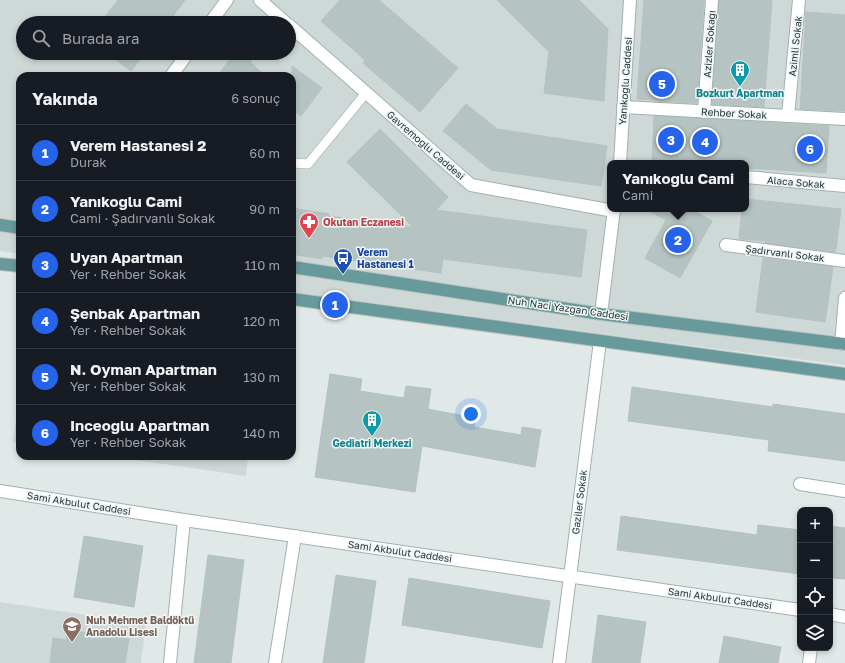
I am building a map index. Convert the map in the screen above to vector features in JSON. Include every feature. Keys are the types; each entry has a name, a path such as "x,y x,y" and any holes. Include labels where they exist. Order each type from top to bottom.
{"main road":[{"path":"0,225 16,227"},
{"path":"0,264 16,266"},
{"name":"Nuh Naci Yazgan Caddesi","path":"296,268 602,314 843,344"},
{"path":"296,301 845,374"}],"street":[{"path":"215,16 227,0"},
{"path":"260,0 278,16"},
{"name":"Yanıkoğlu Caddesi","path":"620,160 630,0"},
{"name":"Azizler Sokağı","path":"704,112 712,0"},
{"name":"Azimli Sokak","path":"788,116 799,0"},
{"name":"Gavremoğlu Caddesi","path":"296,32 471,185 607,209"},
{"path":"174,72 183,60"},
{"name":"Rehber Sokak","path":"623,107 845,120"},
{"name":"Alaca Sokak","path":"749,177 845,186"},
{"path":"602,314 614,212"},
{"name":"Şadırvanlı Sokak","path":"726,245 845,261"},
{"path":"843,344 845,298"},
{"name":"Gaziler Sokak","path":"559,663 600,341"},
{"path":"800,484 845,491"},
{"name":"Sami Akbulut Caddesi","path":"0,491 184,520 797,610"},
{"path":"170,663 184,520"},
{"path":"274,663 295,536"},
{"path":"833,615 845,617"},
{"path":"809,663 811,651"}],"lane":[{"path":"296,163 308,164 366,93"}],"shaded area":[{"path":"0,0 845,0 845,365 296,293 296,72 16,72 16,253 0,251"},
{"path":"16,419 16,442 13,442"},
{"path":"136,460 248,460 246,476"},
{"name":"Nuh Mehmet Baldöktü Anadolu Lisesi","path":"0,602 146,624 141,663 0,663"}],"building":[{"path":"118,0 185,0 173,16 105,16"},
{"path":"340,0 379,0 458,68 420,112 363,63 365,60 321,21"},
{"path":"497,0 579,0 608,29 604,101 544,93 549,52"},
{"path":"644,0 704,0 697,103 637,99"},
{"path":"719,0 772,0 764,107 712,104"},
{"path":"806,12 845,15 845,111 800,109"},
{"path":"116,60 140,60 131,71"},
{"path":"229,60 252,60 250,62 261,72 221,72"},
{"path":"292,66 322,88 301,116 296,112 296,72 292,72"},
{"path":"466,104 497,129 607,146 601,186 491,170 443,131"},
{"path":"654,116 829,126 826,173 749,168 749,160 747,160 747,158 746,160 652,160"},
{"path":"380,129 448,197 436,210 587,230 581,277 443,259 441,273 322,256 322,259 296,255 296,209 329,214 328,216 413,227 347,162"},
{"path":"749,199 841,209 835,252 765,243 766,241 739,239 742,212 749,212"},
{"path":"651,212 696,212 712,221 680,278 645,258 666,220"},
{"path":"763,258 833,267 825,322 756,312"},
{"name":"Gediatri Merkezi","path":"330,374 362,379 360,391 404,398 406,386 431,389 428,409 475,418 474,427 521,435 522,427 541,430 535,467 422,446 415,492 315,477"},
{"path":"632,387 773,407 773,404 845,414 845,461 768,451 769,440 628,421"},
{"path":"621,516 757,535 758,525 797,530 797,574 617,550"},
{"path":"833,526 845,528 845,579 833,578"},
{"path":"84,536 143,546 134,607 74,597"},
{"path":"208,555 244,560 231,663 194,663"},
{"path":"336,575 376,581 364,663 323,663"},
{"path":"409,578 550,601 542,648 402,625"},
{"path":"598,615 646,622 640,663 592,663"},
{"path":"68,630 129,639 125,663 50,663 53,638 66,640"},
{"path":"724,636 781,647 778,663 719,663"}],"place":[{"name":"N. Oyman Apartman","path":"662,84"},
{"name":"Bozkurt Apartman","path":"740,87"},
{"name":"Uyan Apartman","path":"671,140"},
{"name":"Şenbak Apartman","path":"705,142"},
{"name":"Inceoğlu Apartman","path":"810,149"},
{"name":"Okutan Eczanesi","path":"309,239"},
{"name":"Yanıkoğlu Cami","path":"678,240"},
{"name":"Verem Hastanesi 1","path":"343,275"},
{"name":"Verem Hastanesi 2","path":"335,305"},
{"name":"Gediatri Merkezi","path":"372,437"},
{"name":"Nuh Mehmet Baldöktü Anadolu Lisesi","path":"72,643"}]}
